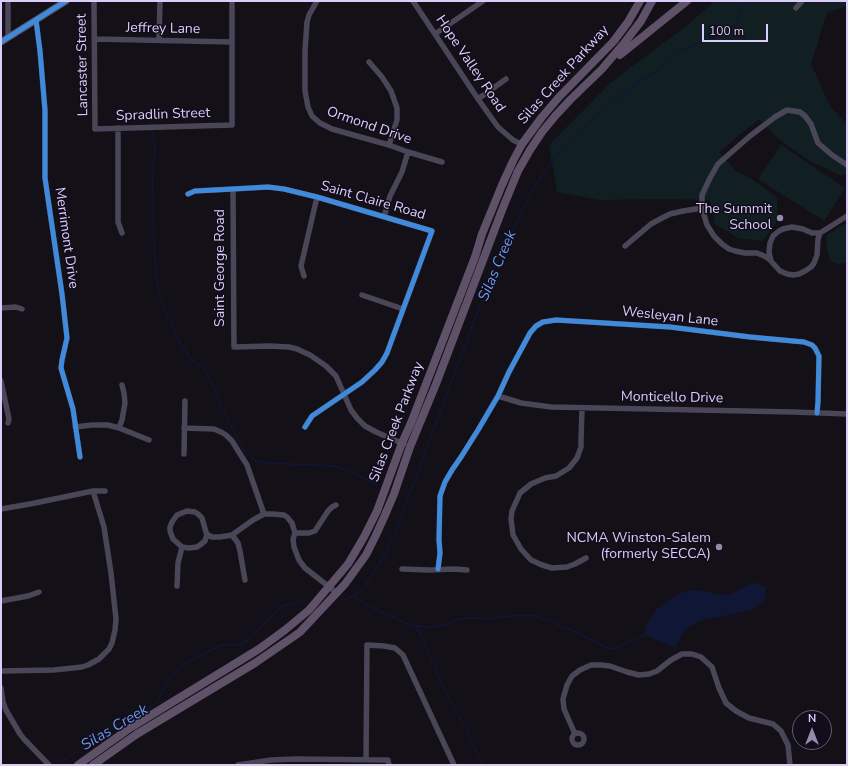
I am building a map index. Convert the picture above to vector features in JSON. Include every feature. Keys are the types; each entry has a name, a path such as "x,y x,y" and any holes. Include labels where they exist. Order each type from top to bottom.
{"main road":[{"path":"1,42 66,1"},
{"name":"Silas Creek Parkway","path":"93,765 137,734 248,667 300,632 345,584 366,555 394,494 411,423 499,192 513,161 522,144 542,117 558,97 613,42 628,22 640,1"},
{"name":"Silas Creek Parkway","path":"78,765 130,728 259,649 285,630 309,610 348,564 364,537 436,384 504,203 518,172 542,132 571,99 602,69 633,33 652,1"},
{"path":"602,69 687,1"}],"street":[{"path":"8,1 8,38"},
{"name":"Lancaster Street","path":"94,1 95,129"},
{"path":"159,40 160,1"},
{"path":"232,1 232,42"},
{"name":"Ormond Drive","path":"316,1 309,15 306,30 304,71 305,91 310,113 320,123 332,129 442,162"},
{"name":"Hope Valley Road","path":"412,1 498,127 514,140 530,150"},
{"path":"435,34 482,1"},
{"path":"796,8 802,1"},
{"name":"Merrimont Drive","path":"36,20 45,110 45,178 67,338 61,368 72,405 80,457"},
{"name":"Jeffrey Lane","path":"94,39 232,42"},
{"name":"Spradlin Street","path":"95,129 232,125 232,42"},
{"path":"369,62 382,77 391,91 397,108 397,120 389,145"},
{"path":"478,99 506,79"},
{"path":"820,233 816,260 811,267 796,275 787,274 761,255 729,249 722,244 714,236 707,225 702,208 702,195 718,164 775,116 787,110 800,112 805,116 811,124 818,143 847,165"},
{"path":"118,128 118,222 122,233"},
{"path":"384,217 390,196 402,172 408,152"},
{"name":"Saint Claire Road","path":"188,194 196,191 268,187 284,189 317,197 432,231 387,353 382,362 368,377 312,416 305,427"},
{"name":"Saint George Road","path":"233,189 234,347 268,346 302,351 320,361 332,372 339,382 344,395"},
{"path":"304,276 301,266 317,197"},
{"path":"625,246 651,224 670,214 702,208"},
{"path":"771,261 769,246 773,236 778,231 792,227 803,229 812,233 820,233 847,216"},
{"path":"362,295 403,309"},
{"path":"1,308 16,307 22,309"},
{"name":"Wesleyan Lane","path":"438,569 440,553 440,496 445,482 498,396 530,333 536,326 543,322 556,320 670,327 804,342 812,345 819,356 817,413"},
{"path":"1,380 9,418 8,423"},
{"path":"119,428 125,403 122,385"},
{"path":"344,395 351,410 365,426 406,445"},
{"name":"Monticello Drive","path":"498,396 522,403 551,407 847,414"},
{"path":"184,401 184,454"},
{"path":"582,408 580,447 577,458 569,468 556,476 545,478 531,484 520,493 512,510 511,519 513,535 521,549 531,560 552,568 566,567 586,558"},
{"path":"75,427 108,425 149,440"},
{"path":"184,428 206,428 218,430 232,441 247,465 264,514"},
{"path":"1,671 54,670 88,665 109,649 114,637 116,619 104,527 93,490"},
{"path":"1,509 93,490 105,491"},
{"path":"295,533 309,533 315,531 328,510 336,505"},
{"path":"207,534 200,546 189,548 182,547 173,539 170,527 174,518 190,511 195,512 202,518 207,534 214,538 232,535 264,514 280,514 287,517 292,523 295,533 293,539 294,547 299,560 305,568 337,593"},
{"path":"232,535 238,544 245,580"},
{"path":"177,586 178,563 182,547"},
{"path":"402,570 467,570"},
{"path":"1,601 28,596 39,592"},
{"path":"366,760 367,645 392,647 399,650 403,654 454,765"},
{"path":"575,734 564,708 563,699 567,685 572,676 580,670 591,665 601,665 610,666 639,675 649,674 682,654 692,654 701,657 712,667 726,703 736,711 750,718 772,724 781,730 788,745 790,765"},
{"path":"1,688 6,710 20,734 49,765"},
{"path":"238,765 272,760 320,762 388,760 389,765"}],"shaded area":[{"path":"715,1 847,1 847,6 827,13 811,64 830,106 847,124 847,173 842,176 810,161 780,140 759,119 719,152 736,171 750,178 777,197 777,222 762,241 738,238 715,224 710,200 598,200 557,192 549,145 611,82 686,26"},
{"path":"781,145 845,188 824,221 758,179"},
{"path":"847,223 847,263 837,264 830,261 826,237"}],"water":[{"path":"753,583 766,588 765,599 756,607 751,610 699,621 686,629 675,648 645,635 646,627 658,608 679,594 689,590 705,591 719,595 732,594"}],"waterway":[{"name":"Silas Creek","path":"341,601 354,596 364,587 383,558 397,528 499,258 533,189 569,140 598,114 636,83 656,72 683,49 710,39 734,26 743,5 747,1"},
{"path":"142,110 151,126"},
{"path":"152,129 155,147 152,164 154,245 156,275 160,297 178,339 191,359 206,371 244,451 256,461 267,463 337,466 378,485"},
{"path":"354,596 369,606 405,623 426,627 444,625 463,618 488,619 531,615 573,631 609,649 618,647 647,634"},
{"name":"Silas Creek","path":"57,765 102,733 143,712 158,701 171,675 189,661 221,645 241,645 249,640 280,607 302,601"},
{"path":"414,625 421,635 444,689 463,723 483,765"}],"cycle path":[{"path":"1,42 66,1"},
{"path":"36,20 45,110 45,178 67,338 61,368 73,409 80,457"},
{"path":"188,194 195,191 268,187 284,189 317,197 432,231 387,353 382,362 362,382 312,416 305,427"},
{"path":"438,569 440,553 440,496 445,482 498,396 530,333 536,326 543,322 556,320 670,327 804,342 812,345 819,356 817,413"}],"place":[{"name":"The Summit School","path":"780,218"},
{"name":"NCMA Winston-Salem (formerly SECCA)","path":"719,547"}]}
